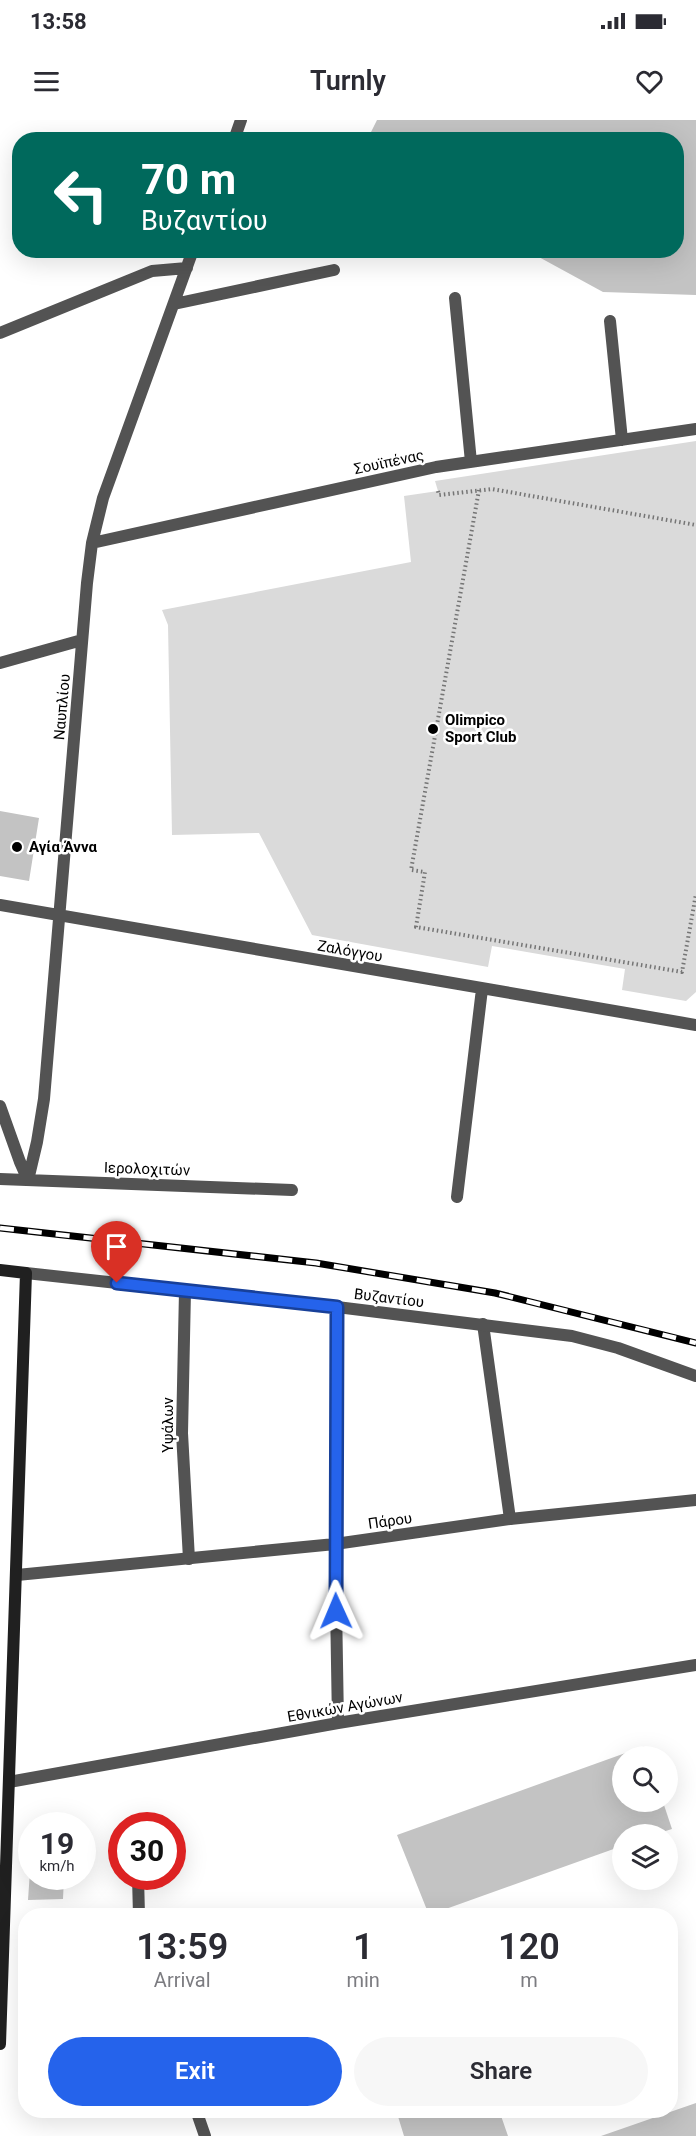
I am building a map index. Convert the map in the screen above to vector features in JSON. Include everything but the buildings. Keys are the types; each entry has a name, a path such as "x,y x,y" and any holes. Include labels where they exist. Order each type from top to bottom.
{"street":[{"name":"Ναυπλίου","path":"28,1180 44,1099 92,543 103,498 190,258"},
{"path":"0,333 142,275 187,268"},
{"path":"174,304 334,270"},
{"path":"455,298 471,462"},
{"path":"610,321 622,440"},
{"name":"Σουϊπένας","path":"92,543 436,467 696,429"},
{"path":"0,663 82,640"},
{"name":"Ζαλόγγου","path":"0,906 696,1025"},
{"path":"457,1197 482,989"},
{"path":"0,1106 28,1180"},
{"name":"Ιερολοχιτών","path":"0,1179 292,1191"},
{"name":"Βυζαντίου","path":"0,1270 337,1307 572,1336 597,1341 696,1376"},
{"path":"0,2044 5,1783 17,1575 26,1273"},
{"name":"Υψάλων","path":"185,1291 182,1433 189,1559"},
{"path":"337,1307 335,1544 338,1723"},
{"path":"483,1324 510,1519"},
{"name":"Πάρου","path":"17,1575 335,1544 510,1519 696,1500"},
{"name":"Εθνικών Αγώνων","path":"5,1783 338,1723 696,1665"},
{"path":"139,1890 140,1908"},
{"path":"199,2118 205,2136"}],"path":[{"path":"438,491 439,495 492,489 696,525"},
{"path":"479,490 411,870 425,872 416,927 682,972 696,894"}],"shaded area":[{"name":"Olimpico Sport Club","path":"696,441 696,992 686,1001 622,990 625,969 492,946 488,967 312,935 259,833 172,835 168,625 162,610 411,562 404,496 438,491 435,481"}],"railway":[{"path":"0,1228 316,1263 495,1293 696,1343"}],"place":[{"name":"Olimpico Sport Club","path":"433,729"},
{"name":"Αγία Άννα","path":"17,847"}],"route":[{"path":"117,1283 337,1307 336,1611"}]}
